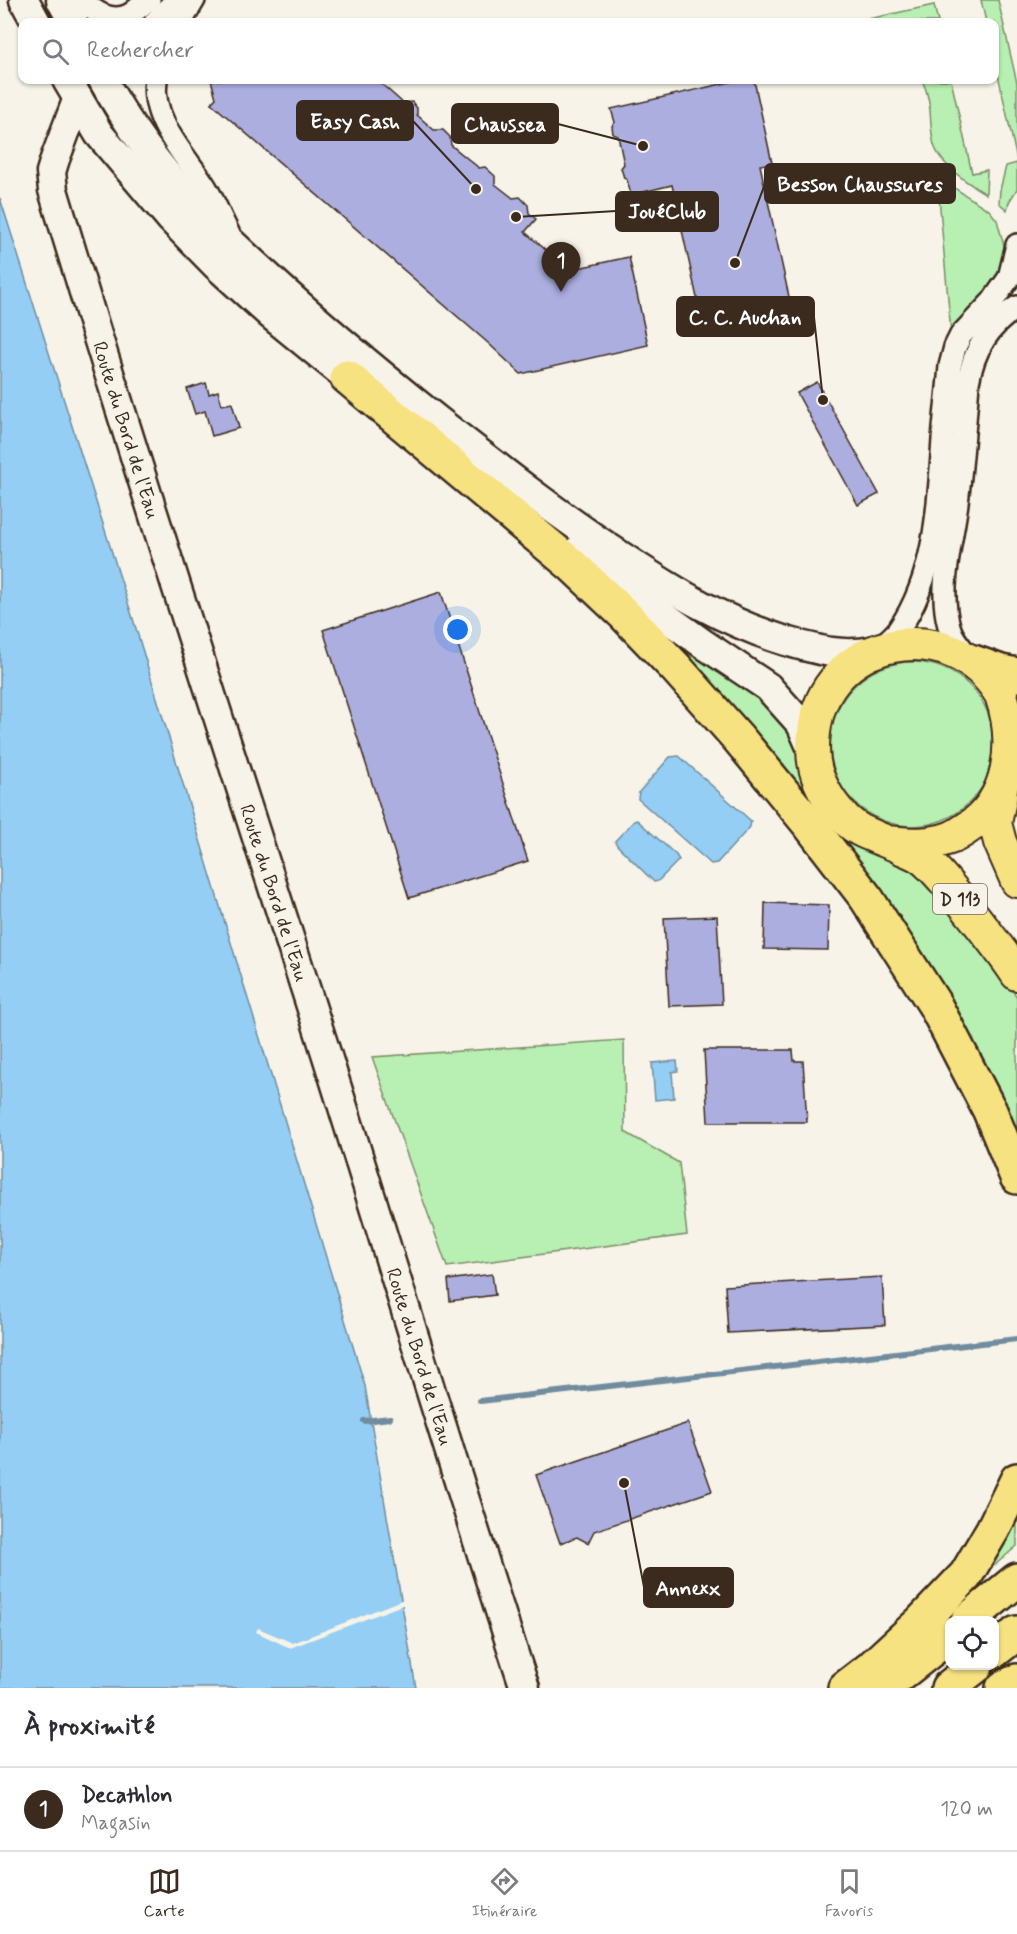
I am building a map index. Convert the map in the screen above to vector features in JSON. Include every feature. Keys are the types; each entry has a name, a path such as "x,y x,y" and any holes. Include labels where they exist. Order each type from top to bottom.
{"highway":[{"path":"347,377 572,565 676,668 739,739 867,899 935,1005 990,1112 1017,1177"},
{"path":"973,662 1017,675"},
{"path":"845,1688 871,1668 921,1622 966,1575 993,1529 1017,1480"},
{"path":"973,1616 1017,1580"},
{"path":"999,1647 1017,1633"},
{"path":"883,1688 945,1639"},
{"path":"948,1688 970,1670"},
{"path":"1003,1688 1017,1681"}],"main road":[{"path":"24,0 34,18"},
{"path":"61,0 71,18"},
{"path":"73,89 99,134 171,219 216,266 271,315 347,377 578,554 702,643 768,687 801,724 812,749 819,780 835,808 858,829 888,842 920,845 952,837 980,820 1000,795 1009,779 1015,758 1014,733 1007,706 993,682 973,662 950,650 924,644 898,644 842,655 765,634 721,616 649,575 585,533 513,480 357,356 235,246 189,201 154,159 124,117 106,84"},
{"name":"Route du Bord de l'Eau","path":"73,89 51,172 53,190 525,1688"},
{"path":"812,749 815,719 827,691 847,667 875,650"},
{"name":"D 113","path":"1000,795 995,823 1000,842 1017,880"},
{"name":"D 113","path":"888,842 921,857 939,874 1017,974"}],"street":[{"path":"80,0 97,13 117,18 129,15 149,0"},
{"path":"159,18 176,0"},
{"path":"183,18 194,0"},
{"path":"73,89 90,84"},
{"path":"156,84 155,97 177,148 206,188 235,246"},
{"path":"875,650 897,631 911,609 929,556 939,500 950,366 955,346 961,335 992,302 1009,278 1017,245"},
{"path":"973,662 949,629 946,604 948,558 957,504 968,383 976,352 988,332 1006,314 1017,307"}],"green space":[{"path":"981,0 998,0 1017,83 1017,160 999,79 999,18 985,18"},
{"path":"934,5 937,18 872,18"},
{"path":"924,84 952,84 972,173 987,170 986,194 949,167 937,152 932,137"},
{"path":"1017,163 1017,189 1007,210 999,203 1000,190 1006,166"},
{"path":"937,174 951,186 989,210 997,220 1006,253 1000,280 951,333"},
{"path":"634,606 747,685 795,734 800,767 808,793 823,818 920,870 996,966 1017,997 1017,1151 960,1031"},
{"path":"912,662 928,663 944,668 970,686 988,712 993,728 993,760 988,776 970,802 944,820 928,825 912,826 896,825 880,820 854,802 836,776 831,760 830,744 831,728 836,712 854,686 880,668 896,663"},
{"path":"624,1040 625,1132 679,1163 687,1235 447,1267 372,1057"},
{"path":"1017,1507 1017,1546 989,1570 974,1578"}],"water":[{"path":"0,198 134,622 365,1386 416,1688 0,1688"},
{"path":"679,756 751,821 750,827 717,863 711,864 638,799 639,792 670,757"},
{"path":"637,820 679,860 658,881 654,882 615,841"},
{"path":"677,1061 678,1071 672,1072 674,1098 655,1100 652,1063"}],"pier":[{"path":"404,1599 405,1604 290,1648 256,1632 258,1628 293,1643"}],"building":[{"path":"212,84 382,84 403,103 412,102 417,108 417,115 434,130 443,130 450,137 451,145 479,168 485,167 495,176 495,184 513,198 520,197 528,205 529,213 536,219 525,232 569,270 629,257 648,345 521,374 211,103 216,98"},
{"path":"721,84 755,84 772,163 760,165 793,315 705,334 672,185 631,195 621,168 624,164 618,136 613,134 612,126 615,122 611,109"},
{"path":"817,382 879,494 858,505 797,393"},
{"path":"206,383 209,394 218,391 222,405 232,403 239,428 212,436 205,411 195,414 187,389"},
{"path":"441,592 528,861 409,898 323,630"},
{"path":"765,903 829,905 828,950 764,949"},
{"path":"717,916 722,1004 669,1006 664,918"},
{"path":"704,1050 793,1050 794,1061 803,1061 807,1122 708,1122"},
{"path":"492,1274 495,1295 450,1301 448,1280"},
{"path":"882,1277 885,1325 728,1333 725,1286"},
{"path":"688,1423 712,1491 594,1531 588,1543 577,1537 560,1543 536,1475"}],"waterway":[{"path":"480,1401 1017,1339"},
{"path":"364,1421 390,1418"}],"place":[{"name":"Chaussea","path":"643,146"},
{"name":"Easy Cash","path":"476,189"},
{"name":"JouéClub","path":"516,217"},
{"name":"Besson Chaussures","path":"735,263"},
{"name":"Decathlon","path":"561,292"},
{"name":"C. C. Auchan","path":"823,400"},
{"name":"Annexx","path":"624,1483"}]}
